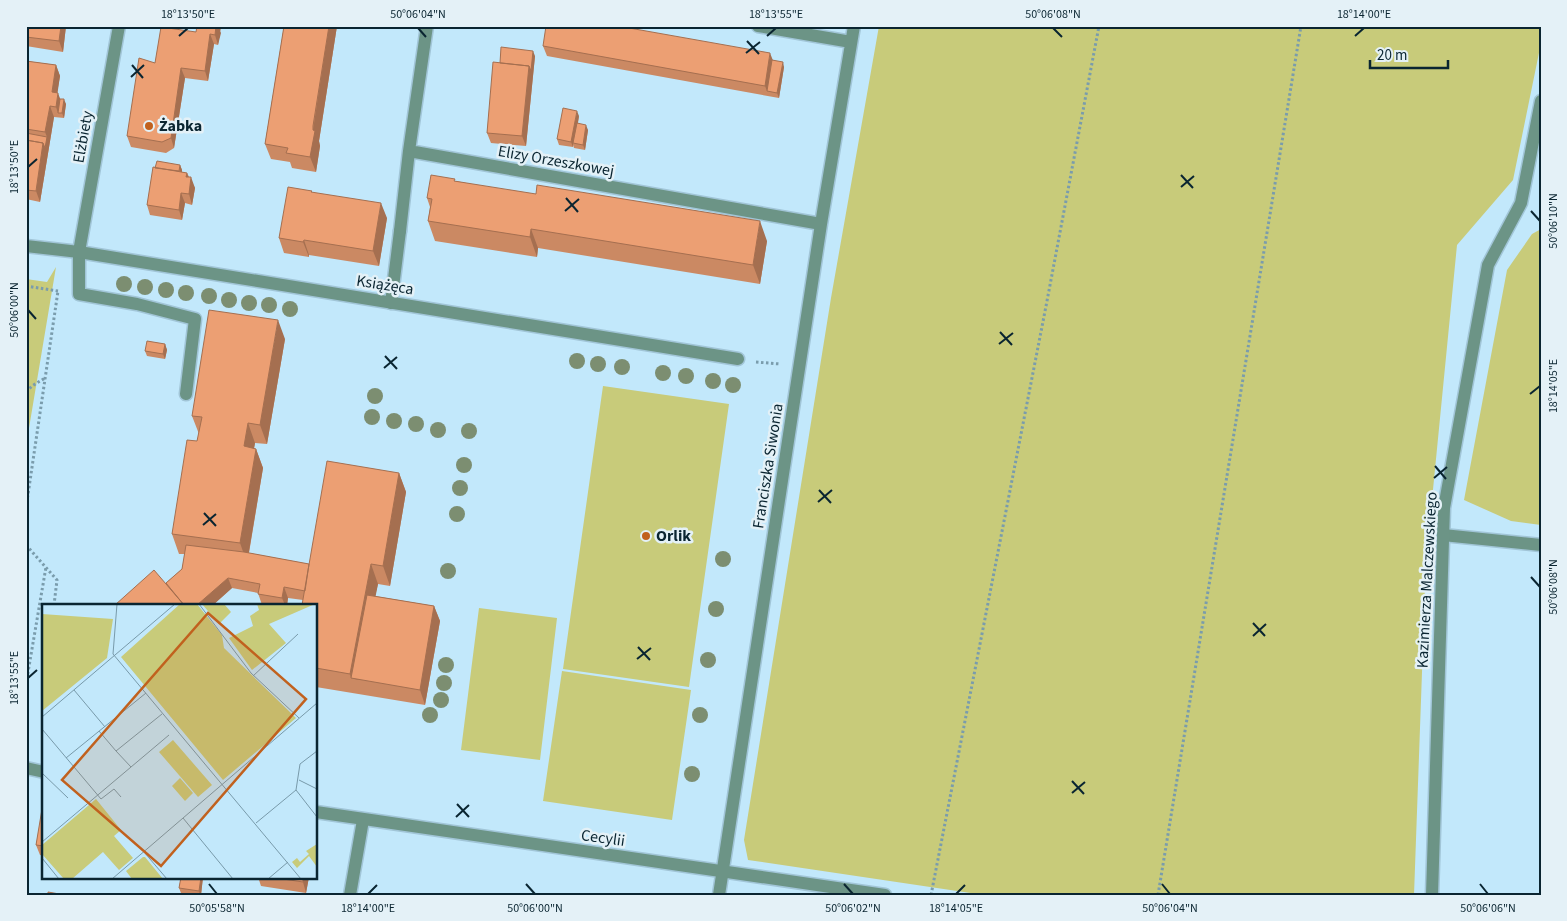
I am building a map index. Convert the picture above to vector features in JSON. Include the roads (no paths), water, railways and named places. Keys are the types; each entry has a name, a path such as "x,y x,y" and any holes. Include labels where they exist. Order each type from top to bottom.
{"street":[{"name":"Elżbiety","path":"119,26 79,252 79,294 137,304 195,319 186,394"},
{"path":"391,303 409,152 427,26"},
{"path":"758,26 851,42"},
{"name":"Franciszka Siwonia","path":"719,895 821,224 854,26"},
{"name":"Kazimierza Malczewskiego","path":"1432,895 1444,508 1488,265 1521,204 1541,101"},
{"name":"Elizy Orzeszkowej","path":"409,152 821,224"},
{"name":"Książęca","path":"26,246 79,252 738,359"},
{"path":"1443,535 1541,545"},
{"path":"26,768 42,772"},
{"name":"Cecylii","path":"318,812 885,895"},
{"path":"350,895 363,820"}],"place":[{"name":"Żabka","path":"149,126"},
{"name":"Orlik","path":"646,536"}]}
